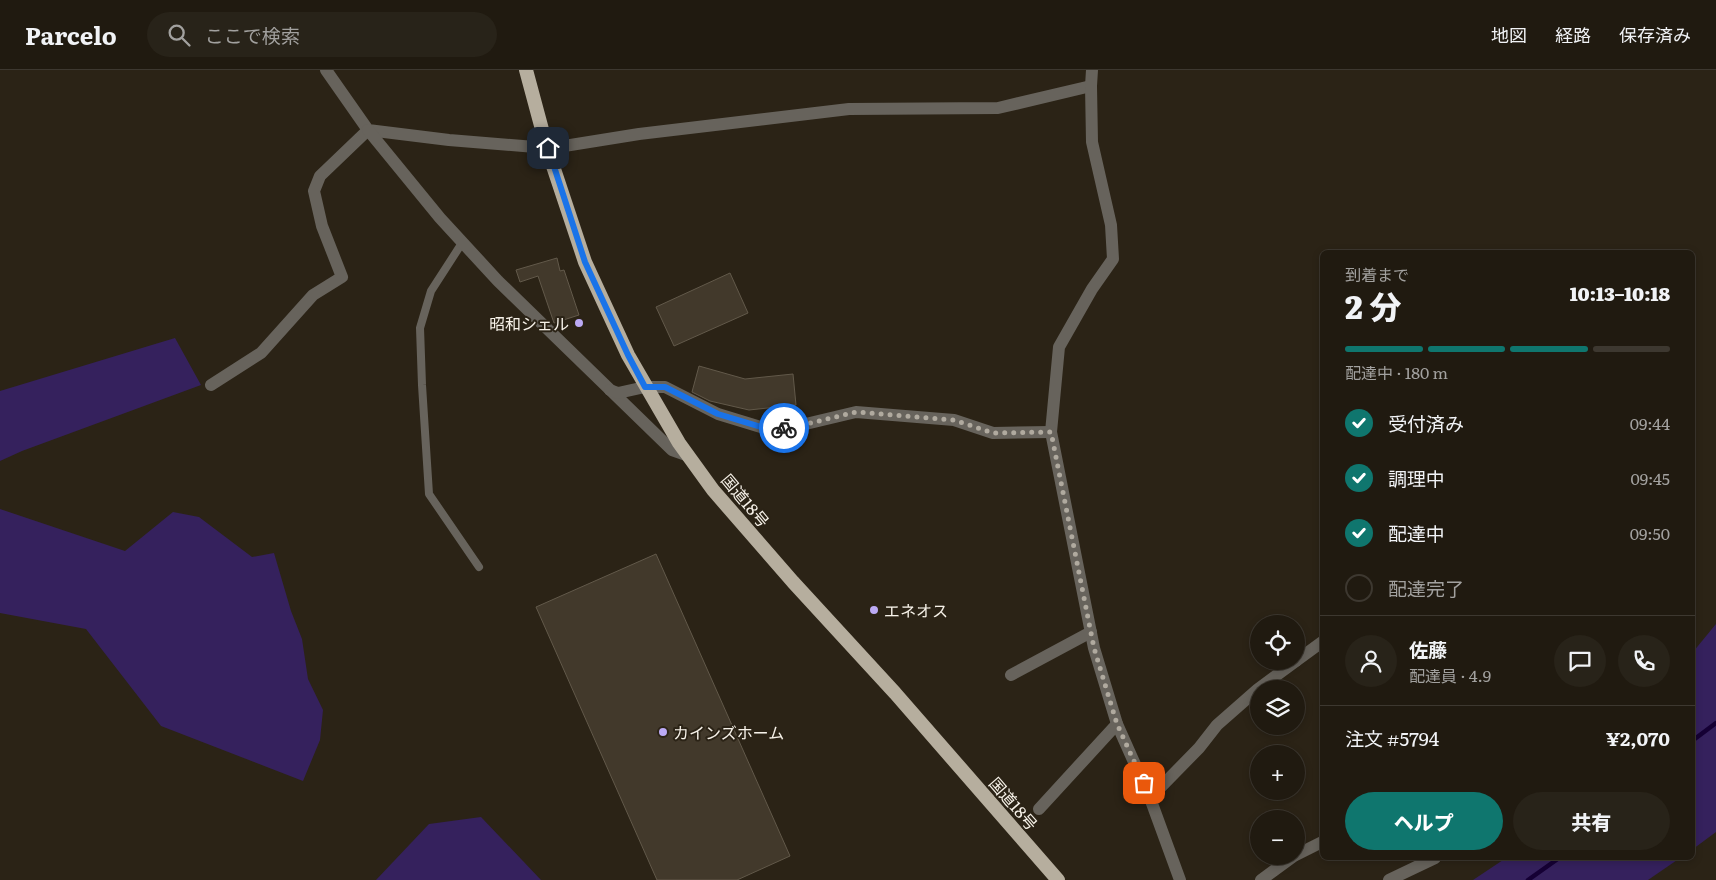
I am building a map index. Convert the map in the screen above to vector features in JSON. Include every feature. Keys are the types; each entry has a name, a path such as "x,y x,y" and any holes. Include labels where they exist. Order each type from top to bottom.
{"highway":[{"name":"国道18号","path":"526,70 548,148 585,262 645,387 689,456 713,490 793,582 895,693 1058,880"}],"street":[{"path":"326,70 368,130 462,243 498,281 672,450 689,456"},
{"path":"1092,70 1092,142 1111,225 1113,259 1088,296 1059,347 1051,432 1094,648 1117,724 1150,798 1180,880"},
{"path":"368,130 449,140 558,148 639,134 849,109 998,108 1091,86"},
{"path":"212,385 261,353 313,295 342,277 322,226 314,191 320,176 368,130"},
{"path":"610,390 618,393 645,387 665,387 718,414 764,428 794,427 856,412 954,420 993,433 1051,432"},
{"path":"1011,675 1090,632"},
{"path":"1305,654 1320,643"},
{"path":"1150,798 1199,748 1217,725 1258,689 1284,670"},
{"path":"1039,809 1117,724"},
{"path":"1305,851 1320,843"},
{"path":"1389,880 1431,860"},
{"path":"1261,880 1282,865"}],"lane":[{"path":"462,243 431,291 420,328 422,384 429,494 479,567"}],"shaded area":[{"path":"175,338 201,385 22,451 0,461 0,391"},
{"path":"0,509 125,551 173,512 199,517 252,557 274,553 291,611 302,639 308,679 323,710 320,740 303,781 161,726 86,629 0,613"},
{"path":"1716,624 1716,832 1695,848 1695,650"},
{"path":"481,817 541,880 376,880 429,824"},
{"path":"1503,860 1677,860 1648,880 1473,880"}],"building":[{"path":"557,258 560,271 564,270 579,315 554,323 538,276 520,282 516,270"},
{"path":"730,273 748,313 674,346 656,307"},
{"path":"699,366 745,379 793,374 796,405 749,410 710,401 692,392"},
{"name":"カインズホーム","path":"656,554 790,856 737,880 657,880 536,607"}],"waterway":[{"path":"1695,739 1716,723"},
{"path":"1528,880 1556,860"}],"way so far":[{"path":"784,428 856,412 954,420 993,433 1051,432 1094,648 1117,724 1144,783"}],"place":[{"name":"昭和シェル","path":"579,323"},
{"name":"エネオス","path":"874,610"},
{"name":"カインズホーム","path":"663,732"}],"route":[{"path":"548,148 572,228 585,262 645,387 665,387 718,414 764,428 784,428"}]}
